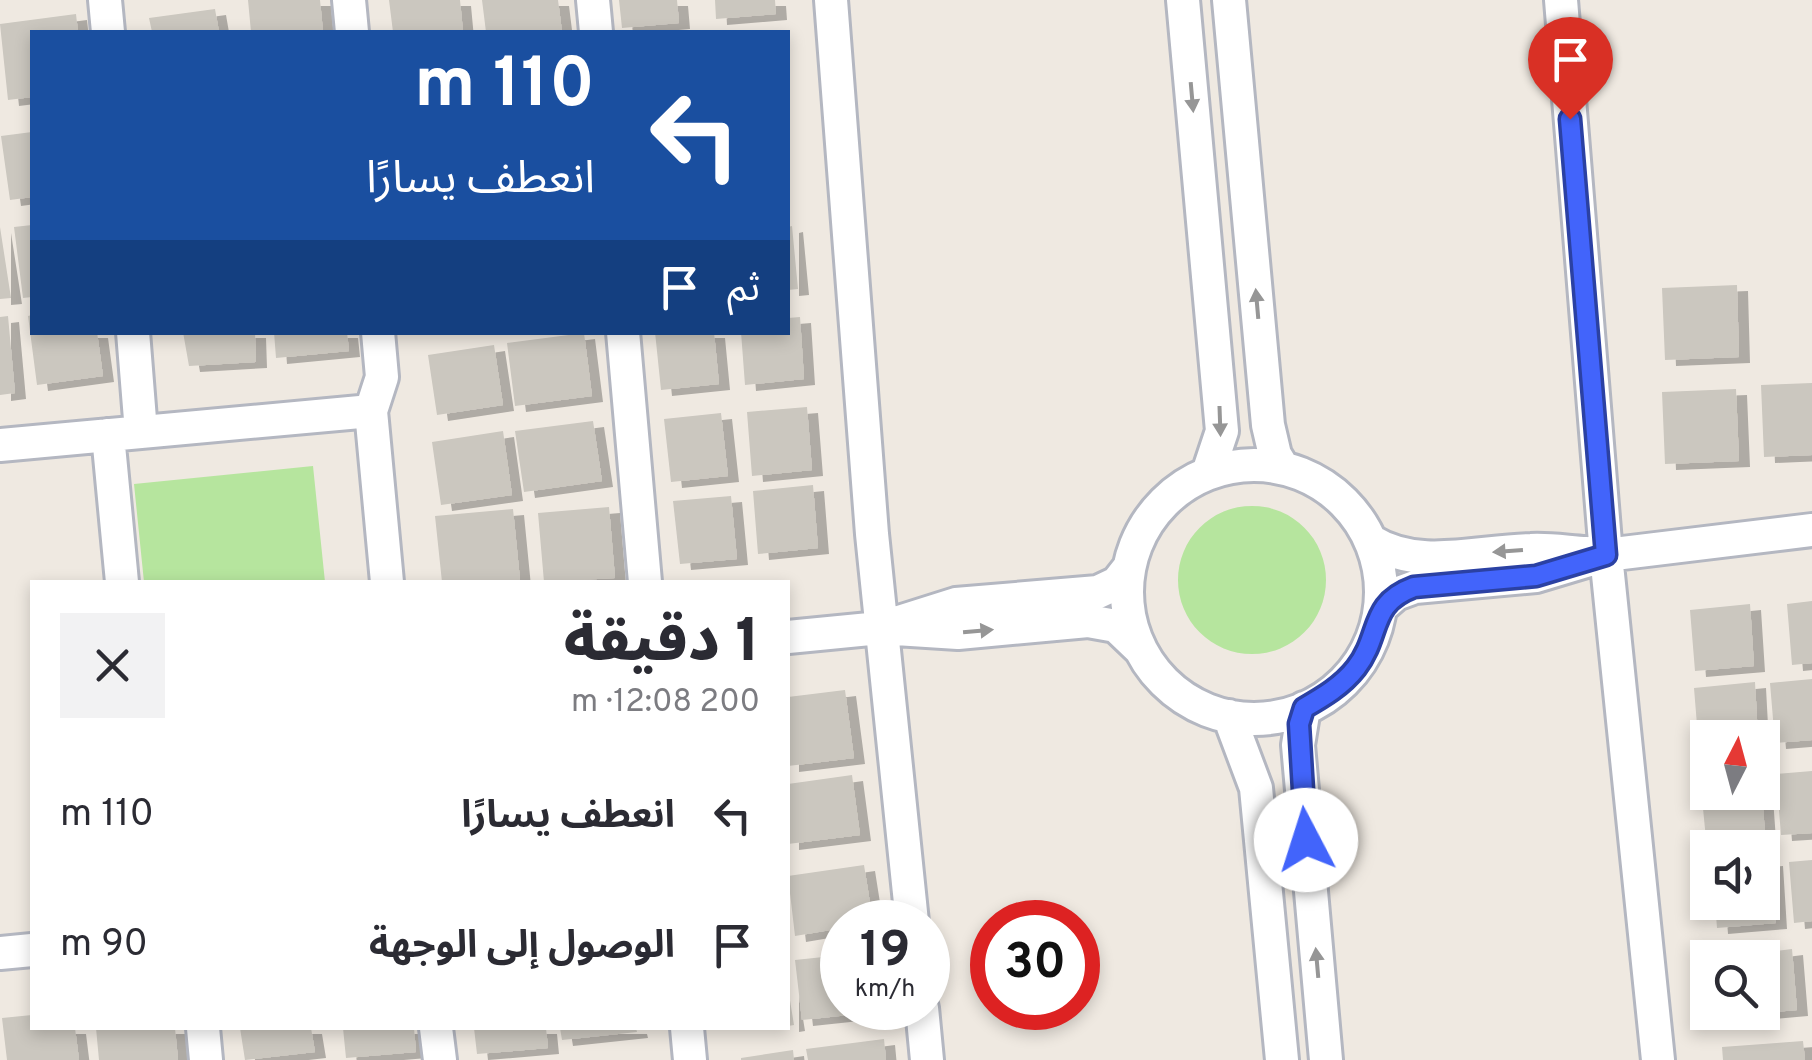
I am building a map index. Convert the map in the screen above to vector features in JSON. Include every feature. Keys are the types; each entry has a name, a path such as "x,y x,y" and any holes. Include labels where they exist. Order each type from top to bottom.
{"street":[{"path":"106,0 108,30"},
{"path":"349,0 352,30"},
{"path":"593,0 596,30"},
{"path":"832,0 880,628 910,900"},
{"path":"1183,0 1222,431 1208,473"},
{"path":"1228,0 1268,425 1274,455 1283,468"},
{"path":"1561,0 1606,555 1658,1060"},
{"path":"122,580 125,433 133,335"},
{"path":"378,335 382,376 371,411 387,580"},
{"path":"623,335 645,580"},
{"path":"0,444 371,411"},
{"path":"790,637 880,628 958,633 1088,621 1116,626 1176,692 1230,716 1255,719 1304,708 1332,691 1356,668 1372,640 1380,608 1380,574 1371,541 1350,508 1320,482 1283,468 1245,465 1208,473 1170,495 1142,528 1128,568 1127,609 1139,648"},
{"path":"1380,608 1396,594 1414,587 1536,576 1606,555 1812,530"},
{"path":"1371,541 1392,554 1414,559 1534,550 1606,555"},
{"path":"880,628 956,604 1098,592 1116,583 1128,568"},
{"path":"1304,708 1298,745 1326,1060"},
{"path":"1230,716 1256,788 1282,1060"},
{"path":"0,953 30,950"},
{"path":"203,1030 206,1060"},
{"path":"436,1030 440,1060"},
{"path":"687,1030 690,1060"},
{"path":"924,1030 927,1060"}],"green space":[{"path":"313,466 325,580 144,580 134,484"},
{"path":"1252,506 1280,512 1304,528 1320,552 1326,580 1320,608 1304,632 1280,648 1252,654 1224,648 1200,632 1184,608 1178,580 1184,552 1200,528 1224,512"}],"building":[{"path":"248,0 320,0 323,30 251,30"},
{"path":"389,0 460,0 463,30 393,30"},
{"path":"482,0 558,0 562,30 486,30"},
{"path":"619,0 677,0 679,23 622,28"},
{"path":"715,0 775,0 776,14 716,19"},
{"path":"215,9 219,30 152,30 149,18"},
{"path":"76,14 78,30 30,30 30,97 8,100 0,24"},
{"path":"30,132 30,197 10,200 1,136"},
{"path":"30,225 30,297 23,298 14,227"},
{"path":"790,226 798,289 790,290"},
{"path":"0,227 11,298 0,299"},
{"path":"1737,285 1739,357 1665,360 1662,288"},
{"path":"8,316 15,393 0,395 0,317"},
{"path":"800,317 804,379 745,385 741,335 790,335 790,318"},
{"path":"30,335 97,335 103,376 37,385"},
{"path":"184,335 255,335 256,362 189,366"},
{"path":"274,335 347,335 349,351 276,358"},
{"path":"584,335 592,396 515,406 507,343"},
{"path":"655,335 714,335 719,384 661,390"},
{"path":"494,345 503,405 437,415 428,355"},
{"path":"1812,383 1812,455 1764,457 1761,385"},
{"path":"1736,389 1739,461 1665,464 1662,392"},
{"path":"807,407 812,470 752,476 747,412"},
{"path":"721,413 728,476 671,482 664,419"},
{"path":"593,421 602,481 524,492 515,431"},
{"path":"503,431 512,495 441,505 432,442"},
{"path":"813,485 818,548 758,554 753,491"},
{"path":"731,496 737,559 680,564 673,501"},
{"path":"609,507 615,578 544,580 538,513"},
{"path":"513,509 520,580 442,580 435,516"},
{"path":"1812,601 1812,663 1792,665 1787,604"},
{"path":"1750,604 1754,666 1695,671 1690,610"},
{"path":"1812,679 1812,740 1780,743 1780,720 1773,720 1770,683"},
{"path":"1755,682 1757,720 1697,720 1694,688"},
{"path":"845,690 854,758 790,766 790,697"},
{"path":"1812,771 1812,833 1781,835 1780,774"},
{"path":"852,775 860,835 790,844 790,784"},
{"path":"1703,810 1763,810 1765,830 1705,830"},
{"path":"1812,860 1812,921 1794,923 1789,862"},
{"path":"864,865 870,900 820,900 820,932 795,936 790,876"},
{"path":"1716,920 1776,920 1776,923 1717,928"},
{"path":"1792,949 1797,1010 1780,1011 1780,951"},
{"path":"820,957 820,1018 802,1020 795,960"},
{"path":"30,1015 30,1030 75,1030 79,1060 7,1060 2,1018"},
{"path":"96,1030 175,1030 178,1060 99,1060"},
{"path":"240,1030 311,1030 315,1052 245,1060"},
{"path":"343,1030 414,1030 416,1052 346,1058"},
{"path":"474,1030 546,1030 548,1048 477,1054"},
{"path":"560,1030 637,1032 562,1040"},
{"path":"884,1039 886,1060 808,1060 806,1049"},
{"path":"1803,1041 1805,1060 1723,1060 1722,1047"},
{"path":"793,1050 794,1060 741,1060 741,1058"}],"route":[{"path":"1306,840 1298,745 1304,708 1332,691 1356,668 1372,640 1380,608 1396,594 1414,587 1536,576 1606,555 1570,119"}]}
